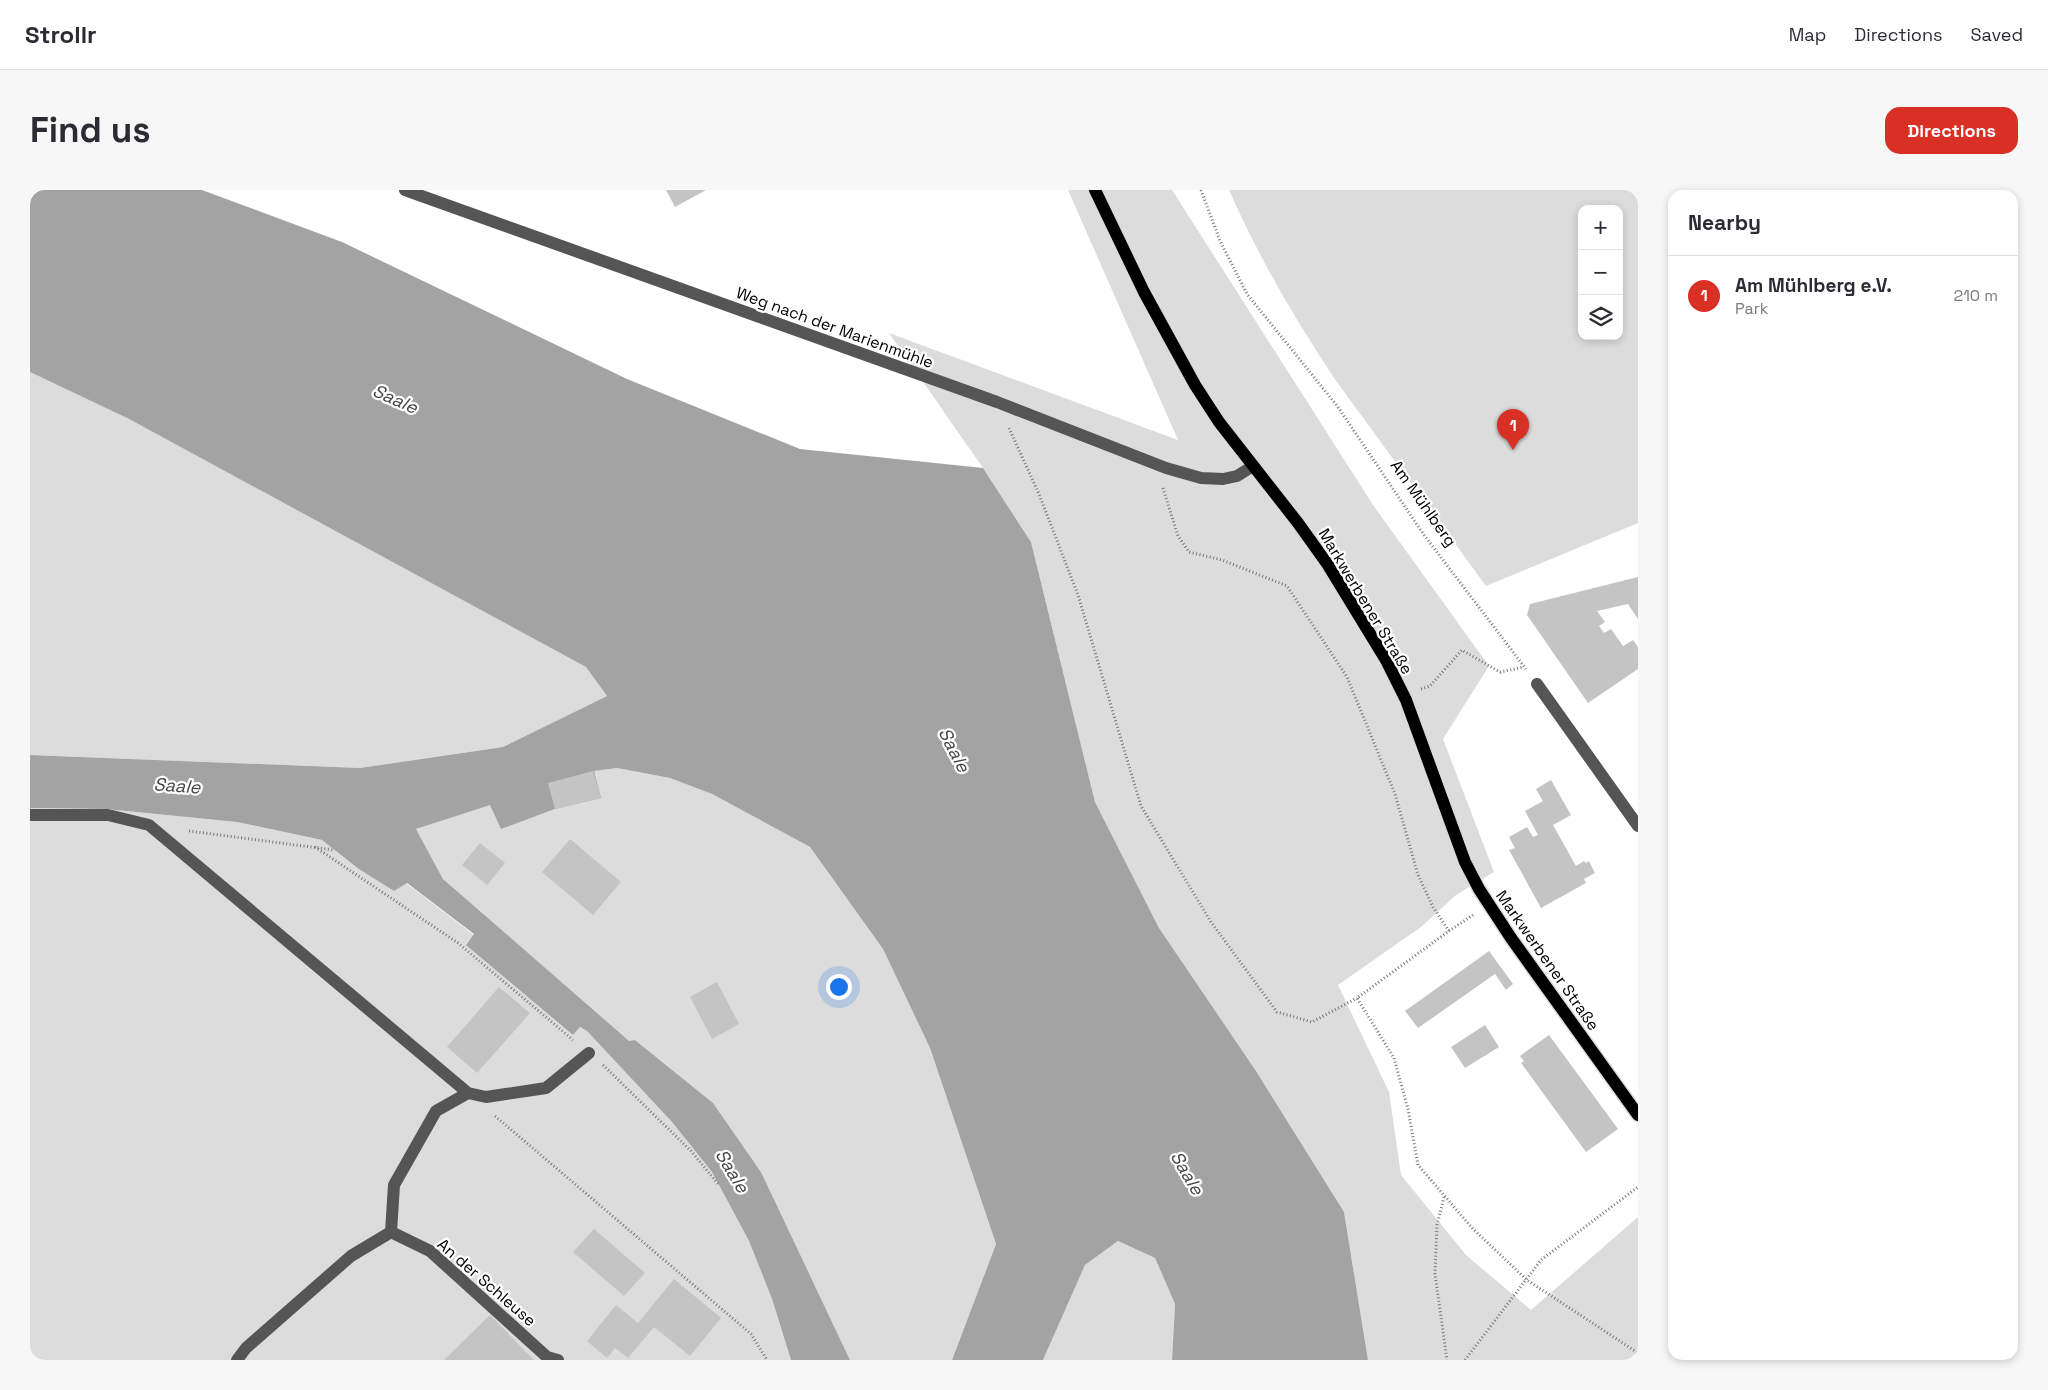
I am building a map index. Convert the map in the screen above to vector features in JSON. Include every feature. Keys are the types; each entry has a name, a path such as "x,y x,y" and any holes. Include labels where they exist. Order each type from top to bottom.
{"main road":[{"name":"Markwerbener Straße","path":"1095,190 1140,284 1182,363 1219,422 1298,523 1328,565 1364,623 1404,696 1465,862 1488,905 1638,1115"}],"street":[{"name":"Weg nach der Marienmühle","path":"404,190 997,402 1166,468 1201,478 1223,479 1237,476 1253,466"},
{"path":"1537,684 1638,826"},
{"path":"30,815 108,815 149,825 468,1094 486,1097 546,1088 589,1054"},
{"path":"237,1360 246,1348 351,1256 391,1232 394,1184 436,1111 468,1094"},
{"name":"An der Schleuse","path":"391,1232 430,1251 547,1357 558,1360"}],"path":[{"name":"Am Mühlberg","path":"1201,190 1216,232 1247,294 1338,407 1424,535 1537,684"},
{"path":"997,402 1039,494 1078,595 1141,806 1211,922 1277,1012 1312,1022 1357,998 1488,905"},
{"path":"1166,468 1163,491 1178,536 1189,552 1222,560 1287,586 1347,678 1395,794 1418,876 1433,907 1449,932"},
{"path":"1404,696 1430,686 1462,650 1500,672 1525,667"},
{"path":"188,830 334,850"},
{"path":"315,847 458,943 624,1083 691,1151 719,1184"},
{"path":"1357,998 1394,1058 1408,1108 1418,1165 1474,1229 1527,1280 1638,1353"},
{"path":"468,1094 751,1334 767,1360"},
{"path":"1465,1360 1542,1260 1638,1188"},
{"path":"1444,1196 1436,1225 1435,1274 1447,1360"}],"shaded area":[{"path":"1068,190 1172,190 1373,505 1489,666 1443,739 1494,872 1456,895 1421,927 1338,985 1389,1092 1401,1175 1466,1255 1531,1310 1638,1217 1638,1360 1368,1360 1344,1212 1256,1071 1159,928 1095,802 1031,542 983,468 889,333 1178,440"},
{"path":"1229,190 1638,190 1638,523 1486,586 1334,378 1277,286"},
{"path":"30,372 129,419 586,667 607,696 503,747 360,768 30,755"},
{"path":"617,768 670,778 712,794 810,847 883,949 930,1048 996,1244 952,1360 850,1360 761,1172 713,1103 635,1040 629,1042 443,879 416,829 490,804 501,829 555,809 600,798 593,771"},
{"path":"30,808 106,809 237,822 322,840 394,891 406,883 474,935 466,944 573,1035 580,1027 587,1031 672,1122 712,1172 749,1241 772,1299 791,1360 30,1360"},
{"path":"1118,1241 1155,1258 1175,1304 1172,1360 1043,1360 1085,1265"}],"water":[{"name":"Saale","path":"30,190 202,190 342,242 627,379 800,449 983,468 1031,542 1095,802 1159,928 1256,1071 1344,1212 1368,1360 1172,1360 1175,1304 1155,1258 1118,1241 1085,1265 1043,1360 952,1360 996,1244 930,1048 883,949 810,847 712,794 670,778 617,768 594,771 601,798 555,809 501,829 490,805 416,829 443,879 629,1041 635,1040 713,1103 761,1172 850,1360 791,1360 772,1299 749,1241 712,1172 672,1122 587,1031 580,1027 573,1035 466,945 474,934 407,883 394,891 359,869 322,840 237,822 106,809 30,808 30,755 360,768 503,747 607,696 586,667 129,419 30,372"}],"building":[{"path":"666,190 706,190 675,207"},
{"path":"1638,577 1638,619 1628,604 1597,611 1605,622 1599,626 1604,633 1611,629 1623,646 1633,640 1638,647 1638,669 1588,703 1527,615 1530,604"},
{"path":"593,771 601,798 555,809 548,783"},
{"path":"1551,780 1571,815 1553,825 1576,866 1584,861 1586,863 1589,861 1595,873 1584,879 1586,883 1541,908 1509,850 1515,848 1509,837 1527,827 1533,837 1538,835 1525,811 1543,801 1536,789"},
{"path":"570,839 621,882 593,915 542,872"},
{"path":"480,843 505,863 487,885 462,865"},
{"path":"1489,951 1513,984 1506,990 1495,974 1418,1028 1405,1011"},
{"path":"717,982 739,1024 712,1039 690,997"},
{"path":"499,987 530,1013 477,1073 447,1047"},
{"path":"1485,1025 1499,1047 1465,1068 1451,1047"},
{"path":"1549,1035 1618,1129 1586,1152 1521,1063 1524,1061 1520,1056"},
{"path":"594,1229 645,1273 624,1296 573,1252"},
{"path":"674,1279 721,1318 690,1356 654,1327 628,1358 615,1348 607,1358 587,1341 616,1305 638,1323"},
{"path":"490,1315 534,1360 444,1360"}],"place":[{"name":"Am Mühlberg e.V.","path":"1513,450"}]}
